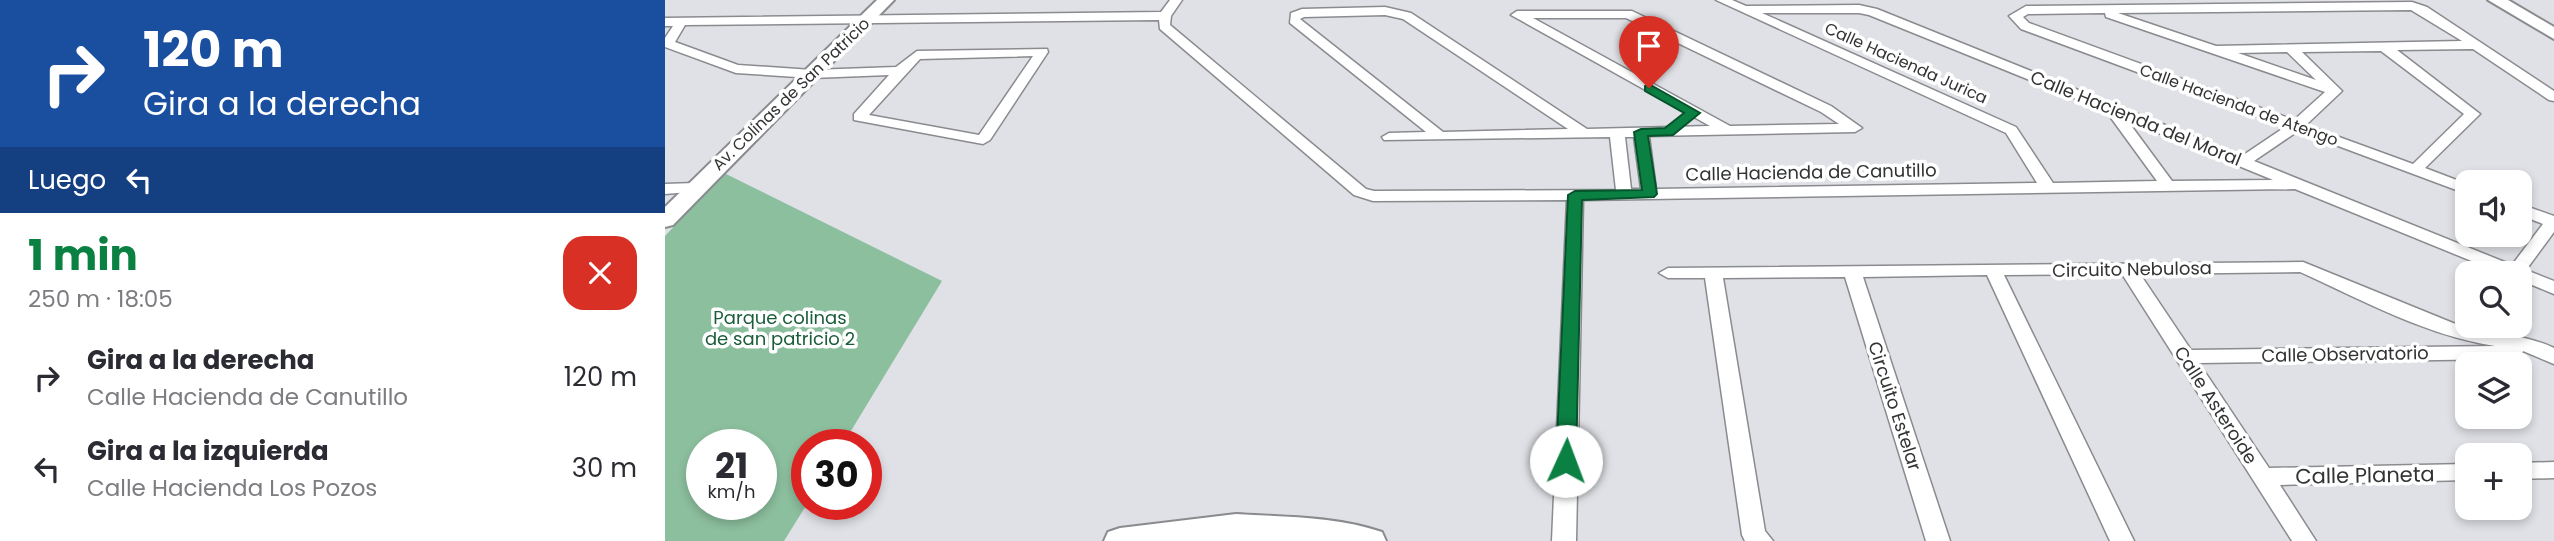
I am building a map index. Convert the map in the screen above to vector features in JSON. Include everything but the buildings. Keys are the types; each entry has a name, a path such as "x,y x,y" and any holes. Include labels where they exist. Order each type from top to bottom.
{"street":[{"name":"Av. Colinas de San Patricio","path":"666,218 886,0"},
{"path":"665,22 1165,16 1176,0"},
{"name":"Calle Hacienda Jurica","path":"1723,0 2011,130 2048,188"},
{"path":"2496,0 2553,28"},
{"path":"2528,0 2553,28"},
{"path":"2097,9 2412,6 2423,10 2554,97"},
{"name":"Calle Hacienda del Moral","path":"1745,10 1859,9 1873,12 2487,261"},
{"path":"2097,9 2335,91"},
{"name":"Calle Hacienda de Atengo","path":"2097,9 2026,10 2015,16 2025,26 2455,185"},
{"path":"1440,136 1294,20 1295,16 1302,13 1398,13 1407,16 1584,133"},
{"path":"1389,137 1728,131 1855,128 1826,109 1628,14 1517,15 1728,131"},
{"name":"Calle Hacienda de Canutillo","path":"1165,16 1164,26 1360,192 1373,196 1624,195 2298,184"},
{"path":"681,22 668,44 736,69 812,74 900,71 917,55 1042,52 983,140 859,117 900,71"},
{"path":"2215,50 2476,45"},
{"path":"2288,47 2335,91"},
{"path":"2384,47 2473,114 2415,170"},
{"path":"2243,162 2296,127 2335,91"},
{"path":"2111,108 2168,186"},
{"path":"1811,129 1826,109"},
{"path":"1668,132 1693,113"},
{"path":"1532,134 1553,115"},
{"path":"1641,132 1649,194"},
{"path":"1617,133 1624,195"},
{"path":"665,189 695,188"},
{"path":"1564,541 1575,195"},
{"path":"2526,261 2554,222 2532,214"},
{"name":"Circuito Nebulosa","path":"1993,270 2303,267 2384,303 2468,334 2550,354"},
{"name":"Calle Asteroide","path":"2128,269 2304,541"},
{"path":"1668,273 1993,270 2122,541"},
{"name":"Circuito Estelar","path":"1851,271 1938,541"},
{"path":"1713,273 1754,535 1761,541"},
{"name":"Calle Hacienda del Moral","path":"2532,279 2554,288"},
{"name":"Calle Observatorio","path":"2185,357 2550,354"},
{"path":"2532,471 2554,470"},
{"name":"Calle Planeta","path":"2263,477 2455,472"},
{"path":"1120,541 1236,527 1321,531 1370,541"}],"green space":[{"name":"Parque colinas de san patricio 2","path":"724,173 942,281 852,429 791,429 791,520 797,520 784,541 665,541 665,236"}],"route":[{"path":"1566,461 1575,195 1649,194 1641,132 1668,132 1693,113 1649,88"}]}
